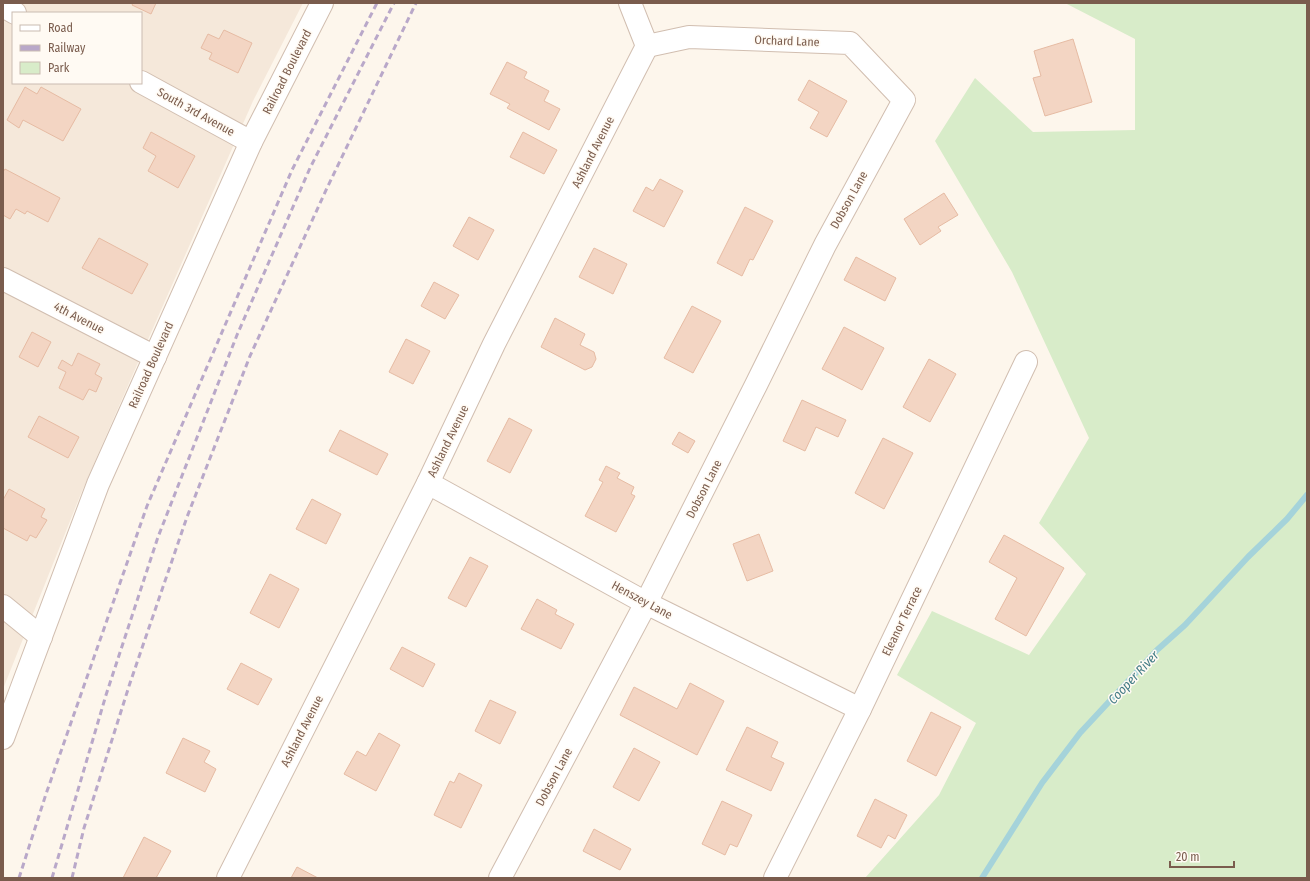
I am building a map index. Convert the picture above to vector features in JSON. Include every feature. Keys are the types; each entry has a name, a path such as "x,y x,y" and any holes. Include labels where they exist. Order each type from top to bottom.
{"street":[{"name":"Railroad Boulevard","path":"3,738 98,484 251,142 322,3"},
{"path":"630,3 647,46"},
{"path":"3,6 13,12"},
{"name":"Orchard Lane","path":"647,46 689,37 850,43 904,100"},
{"name":"Ashland Avenue","path":"228,878 428,483 494,344 647,46"},
{"name":"South 3rd Avenue","path":"142,83 251,142"},
{"name":"Dobson Lane","path":"500,878 646,603 756,385 824,245 904,100"},
{"name":"4th Avenue","path":"3,279 154,358"},
{"name":"Eleanor Terrace","path":"774,878 860,709 1026,362"},
{"name":"Henszey Lane","path":"428,483 646,603 860,709"},
{"path":"3,606 41,637"}],"shaded area":[{"path":"3,3 303,3 253,101 82,491 3,689"}],"green space":[{"path":"1065,3 1307,3 1307,878 865,878 939,795 976,723 897,675 932,611 1029,655 1086,574 1039,523 1089,438 1012,272 935,141 975,78 1033,132 1135,130 1135,39"}],"building":[{"path":"133,3 156,3 151,14 132,5"},
{"path":"224,30 252,43 238,73 209,59 212,53 201,48 208,34 219,39"},
{"path":"1073,39 1092,102 1045,116 1033,78 1041,76 1034,51"},
{"path":"507,62 527,72 524,78 549,91 544,101 560,109 549,130 507,108 510,104 490,94"},
{"path":"809,80 847,101 827,137 810,128 819,112 798,100"},
{"path":"25,87 37,94 41,87 81,109 63,141 23,120 19,128 7,120"},
{"path":"151,132 195,156 178,188 148,171 156,156 143,148"},
{"path":"523,132 557,150 544,174 510,157"},
{"path":"5,169 60,198 48,222 27,211 25,214 16,209 10,219 3,215 3,172"},
{"path":"660,179 683,191 664,227 633,211 646,187 653,191"},
{"path":"944,193 958,215 938,227 941,231 920,245 904,219"},
{"path":"745,207 773,221 753,260 750,259 742,276 717,263"},
{"path":"469,217 494,230 478,260 453,246"},
{"path":"99,238 148,264 132,294 82,268"},
{"path":"594,248 627,264 613,294 579,277"},
{"path":"856,257 896,278 885,301 844,280"},
{"path":"434,282 459,295 445,319 421,306"},
{"path":"692,306 721,321 693,373 664,358"},
{"path":"555,318 585,334 580,345 594,352 596,359 592,367 585,370 541,347"},
{"path":"844,327 884,348 862,390 822,369"},
{"path":"32,332 51,342 38,367 19,357"},
{"path":"406,339 430,351 413,384 389,372"},
{"path":"78,353 100,364 95,374 102,378 96,392 89,389 83,400 59,388 66,372 58,368 62,360 72,366"},
{"path":"929,359 956,374 930,422 903,407"},
{"path":"802,400 846,420 838,437 816,427 805,451 783,441"},
{"path":"39,416 79,437 68,458 28,437"},
{"path":"509,418 532,430 510,473 487,461"},
{"path":"340,430 388,454 377,475 329,451"},
{"path":"679,432 695,441 688,453 672,444"},
{"path":"883,438 913,453 884,509 855,493"},
{"path":"606,466 620,473 617,478 634,487 631,494 635,496 616,532 585,516 603,482 599,480"},
{"path":"9,489 45,509 41,517 47,520 36,538 30,535 27,541 3,528 3,500"},
{"path":"312,499 341,514 326,544 296,529"},
{"path":"759,534 773,571 747,581 733,544"},
{"path":"1004,535 1064,568 1026,636 995,619 1017,578 989,562"},
{"path":"470,557 488,566 466,607 448,598"},
{"path":"270,574 299,589 279,628 250,613"},
{"path":"537,599 557,610 555,614 574,624 561,649 521,629"},
{"path":"402,647 435,664 423,687 390,669"},
{"path":"241,663 272,679 258,705 227,689"},
{"path":"690,683 724,701 697,755 620,715 634,687 677,709"},
{"path":"490,700 516,712 500,744 475,731"},
{"path":"931,712 961,727 936,776 907,761"},
{"path":"747,727 778,742 771,757 784,763 771,791 726,770"},
{"path":"379,733 400,745 376,791 344,774 357,751 366,756"},
{"path":"183,738 210,751 204,762 216,769 205,792 166,773"},
{"path":"634,748 660,762 639,801 613,787"},
{"path":"459,773 482,785 461,828 434,815 450,781 454,783"},
{"path":"875,799 907,815 895,839 888,835 881,848 857,836"},
{"path":"722,801 752,815 737,847 730,844 725,855 702,844"},
{"path":"594,829 631,849 620,870 583,851"},
{"path":"144,837 171,851 156,878 123,878"},
{"path":"297,867 318,878 291,878"}],"waterway":[{"name":"Cooper River","path":"982,878 1042,783 1080,733 1157,650 1185,625 1248,557 1287,519 1307,495"}],"railway":[{"path":"19,878 46,794 147,506 292,170 377,3"},
{"path":"52,878 106,695 158,537 237,335 310,168 394,3"},
{"path":"72,878 84,828 130,683 187,517 250,356 327,188 416,3"}]}
